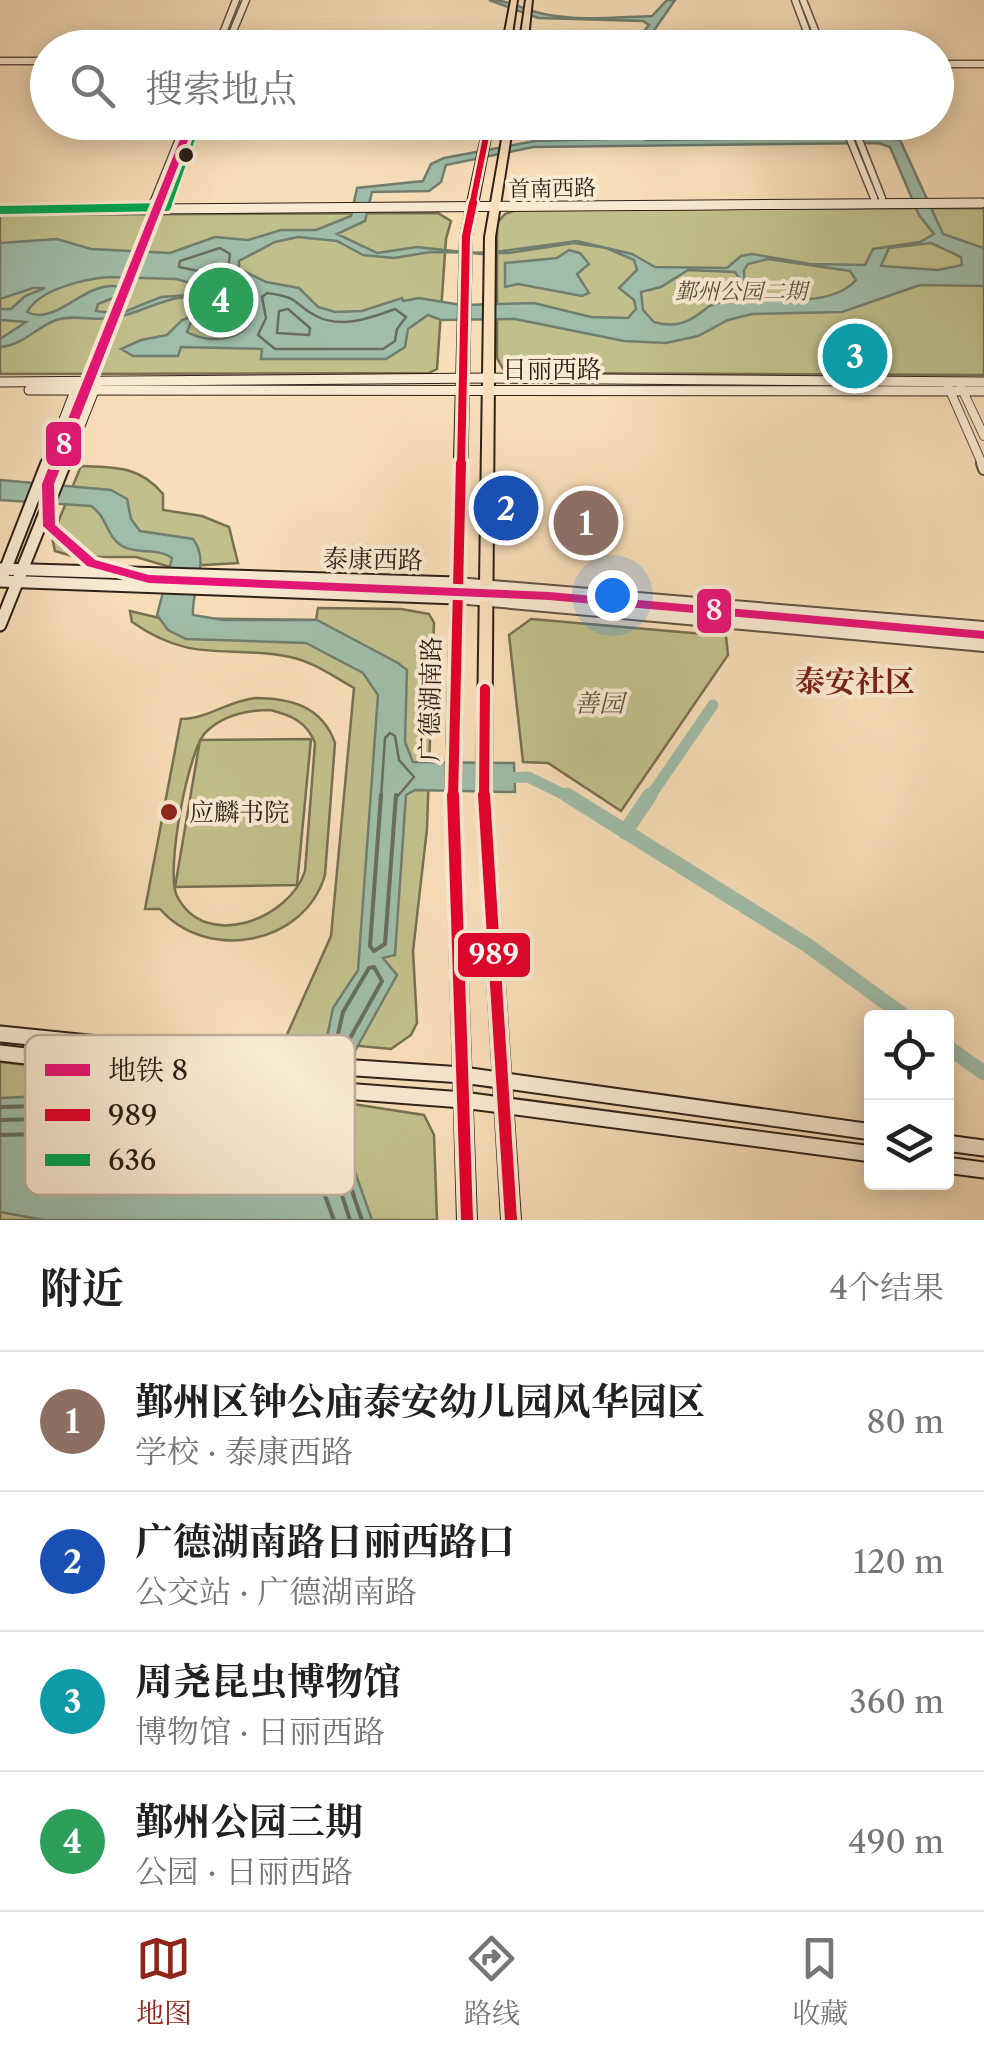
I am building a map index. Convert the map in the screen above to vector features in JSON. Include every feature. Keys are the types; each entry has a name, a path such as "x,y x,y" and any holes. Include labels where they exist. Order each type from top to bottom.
{"main road":[{"path":"509,30 514,0"},
{"path":"524,30 528,0"},
{"name":"广德湖南路","path":"467,1220 453,792 462,358 471,208 486,140"},
{"path":"506,140 493,218 484,791 511,1220"},
{"name":"首南西路","path":"0,207 168,204 471,208 496,203 984,200"},
{"name":"首南西路","path":"496,203 984,200"},
{"name":"日丽西路","path":"489,383 602,380 948,385"},
{"name":"日丽西路","path":"0,386 984,382"},
{"name":"日丽西路","path":"961,385 984,391"},
{"path":"1,576 77,386"},
{"path":"0,626 96,386"},
{"name":"泰康西路","path":"1,576 457,590"},
{"path":"0,1034 25,1037"},
{"path":"0,1052 25,1055"},
{"path":"355,1068 462,1075 864,1131"},
{"path":"355,1092 463,1100 864,1153"},
{"path":"954,1143 984,1148"},
{"path":"954,1165 984,1170"}],"street":[{"path":"224,30 236,0"},
{"path":"234,30 246,0"},
{"path":"794,0 806,30"},
{"path":"803,0 815,30"},
{"path":"0,62 30,62"},
{"path":"954,62 984,63"},
{"path":"152,205 179,140"},
{"path":"168,204 191,140"},
{"path":"852,140 878,198"},
{"path":"858,140 878,198"},
{"path":"948,385 984,470"},
{"path":"961,385 984,436"},
{"name":"泰康西路","path":"457,590 486,584 984,626"},
{"name":"泰康西路","path":"457,590 486,599 984,646"}],"green space":[{"name":"鄞州公园二期","path":"984,208 984,375 523,373 503,369 497,358 497,223 505,214 519,209"},
{"path":"438,213 451,221 446,239 437,369 429,373 0,374 0,215"},
{"path":"81,466 136,473 163,494 163,510 202,516 229,527 238,563 170,567 136,557 75,557 55,551 52,537"},
{"path":"318,608 401,609 429,614 434,623 427,829 413,951 417,1023 411,1035 391,1049 355,1046 355,1035 287,1035 331,936 354,688 299,659 174,644 132,622 130,611 159,618 316,620"},
{"name":"善园","path":"531,619 726,636 728,655 621,811 548,763 523,762 509,635"},
{"path":"245,700 280,700 303,707 322,720 335,743 325,875 314,899 297,918 276,931 227,940 202,936 179,926 160,909 145,909 181,719","holes":["270,710 303,725 315,743 305,871 283,903 265,915 246,923 207,922 190,913 177,896 174,883 176,838 192,762 206,732 220,721"]},
{"path":"311,739 297,885 175,887 200,740"},
{"path":"0,1062 25,1065 25,1195 355,1195 355,1104 424,1115 434,1135 437,1220 0,1220"}],"water":[{"path":"489,0 549,15 587,18 652,16 667,0 675,0 654,30 645,30 649,25 643,21 538,18"},
{"path":"900,140 943,234 984,248 984,286 920,285 842,312 752,314 728,320 698,336 666,343 624,341 515,319 441,320 428,315 408,329 405,347 386,359 261,359 262,349 181,347 178,356 133,356 121,349 167,335 182,320 209,311 210,301 184,297 124,316 56,320 16,343 0,347 0,339 26,322 0,320 0,309 11,309 25,296 45,288 0,299 0,243 57,239 91,249 170,253 215,237 248,240 281,230 316,230 351,216 357,188 423,181 431,164 444,158 535,141","holes":["878,143 890,147 919,215 934,234 920,242 873,249 865,265 810,264 752,254 741,256 727,268 655,267 632,254 577,241 490,253 574,243 606,248 634,260 637,270 619,288 634,300 636,309 628,318 591,317 534,303 461,305 419,298 402,298 362,311 335,312 318,307 299,288 266,282 239,269 239,261 275,242 298,237 337,241 363,255 394,258 430,252 467,252 417,247 377,253 337,234 365,221 372,192 429,191 441,182 446,165 533,147","931,243 961,257 962,265 938,270 881,266 889,248","768,259 850,271 856,280 819,298 772,298 745,291 744,270 748,264","688,270 735,272 739,278 732,299 677,324 654,322 643,310 641,292 661,287","109,277 176,279 198,285 189,295 161,297 119,314 96,311 98,304 118,296 119,287 107,286 49,313 27,312 52,291","234,303 255,306 248,326 231,337 198,337 187,332 191,322"]},
{"path":"569,250 580,253 589,264 577,274 589,293 582,296 518,284 505,287 505,263 557,258"},
{"path":"0,480 111,490 127,499 131,519 140,531 193,539 200,566 193,615 223,620 317,620 407,670 405,742 413,762 514,763 515,792 415,790 406,795 395,955 383,958 397,975 355,1051 355,1035 327,1035 333,1008 358,970 378,695 363,673 306,643 186,639 168,630 157,615 172,558 122,546 91,506 0,500"},
{"path":"25,1097 25,1195 355,1195 355,1172 372,1220 44,1220 0,1212 0,1098"}],"waterway":[{"path":"649,798 713,705"},
{"path":"503,778 528,777 571,798"},
{"path":"567,795 625,831"},
{"path":"625,831 650,795"},
{"path":"625,831 807,945 896,1010"},
{"path":"954,1052 984,1073"}],"metro line":[{"name":"8","path":"184,140 48,484 49,526 91,563 149,579 549,596 984,635"}],"transit line":[{"name":"636","path":"0,210 167,207 191,140"},
{"name":"989","path":"467,1220 453,791 466,236 485,140"},
{"name":"989","path":"485,689 484,791 511,1220"}],"place":[{"name":"鄞州公园三期","path":"221,300"},
{"name":"周尧昆虫博物馆","path":"855,356"},
{"name":"广德湖南路日丽西路口","path":"506,508"},
{"name":"鄞州区钟公庙泰安幼儿园风华园区","path":"586,523"},
{"name":"应麟书院","path":"169,812"}],"district":[{"name":"泰安社区","path":"855,682"}]}
